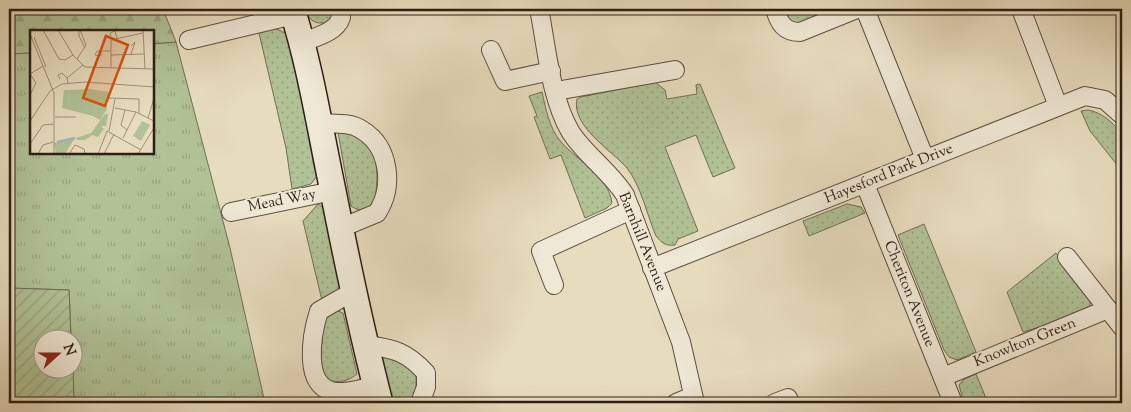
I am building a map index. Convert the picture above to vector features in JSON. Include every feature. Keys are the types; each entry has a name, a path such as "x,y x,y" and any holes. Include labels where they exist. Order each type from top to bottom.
{"street":[{"path":"303,42 335,28 340,21 342,9"},
{"name":"Barnhill Avenue","path":"539,9 562,115 571,133 616,180 631,210 681,342 694,400"},
{"path":"776,9 778,20 788,30 794,32 800,32 856,9"},
{"path":"865,9 925,160"},
{"path":"1021,9 1058,106"},
{"name":"Mead Way","path":"189,40 293,12 303,42 354,292 378,394 334,392 318,380 312,370 311,359 319,311 354,292"},
{"path":"491,50 507,86 551,71"},
{"path":"556,91 676,70"},
{"name":"Hayesford Park Drive","path":"652,268 1085,96 1105,100 1122,115"},
{"path":"321,123 346,124 362,130 373,139 384,154 387,165 386,182 377,212 341,228"},
{"name":"Cheriton Avenue","path":"865,184 954,403"},
{"name":"Mead Way","path":"231,212 333,191"},
{"path":"554,285 541,251 631,210"},
{"path":"1067,257 1122,327"},
{"name":"Knowlton Green","path":"943,377 1108,309"},
{"path":"367,345 396,350 414,359 426,373 426,387 420,403"},
{"path":"775,403 788,398 790,403"},
{"path":"676,403 694,400"}],"green space":[{"path":"9,9 163,9 176,42 154,44 154,30 30,30 30,53 9,54"},
{"path":"305,9 337,9 336,19 317,23 310,19"},
{"path":"782,9 843,9 801,26 787,23"},
{"path":"272,27 290,35 320,172 311,184 292,189 286,148 259,33"},
{"path":"176,42 230,248 265,403 74,403 73,380 82,380 82,330 71,330 69,290 9,288 9,54 30,53 30,154 154,154 154,44"},
{"path":"655,82 665,90 667,99 697,94 696,85 700,84 735,168 713,177 696,135 665,147 698,231 678,239 675,245 664,244 656,236 632,175 586,128 580,119 577,109 577,99 581,97"},
{"path":"542,92 548,118 557,137 599,177 610,194 612,203 607,208 585,218 561,155 550,159 534,117 537,116 529,96"},
{"path":"1088,110 1098,113 1107,119 1121,135 1124,148 1122,171 1090,131 1081,111"},
{"path":"338,132 355,133 364,138 374,155 377,186 374,205 368,209 360,210 351,206"},
{"path":"318,204 328,211 340,287 324,309 303,221"},
{"path":"847,204 861,207 865,213 809,236 803,221"},
{"path":"924,224 976,352 957,360 949,357 944,350 898,235"},
{"path":"1056,253 1089,295 1089,307 1085,313 1023,332 1007,292"},
{"path":"9,288 69,290 71,330 32,330 32,380 73,380 74,403 9,403"},
{"path":"333,309 343,313 357,374 350,379 339,382 327,380 320,366 324,314"},
{"path":"391,355 405,363 416,375 416,392 411,403 386,403 379,357"},
{"path":"976,374 988,403 964,403 959,385 964,379"}]}
